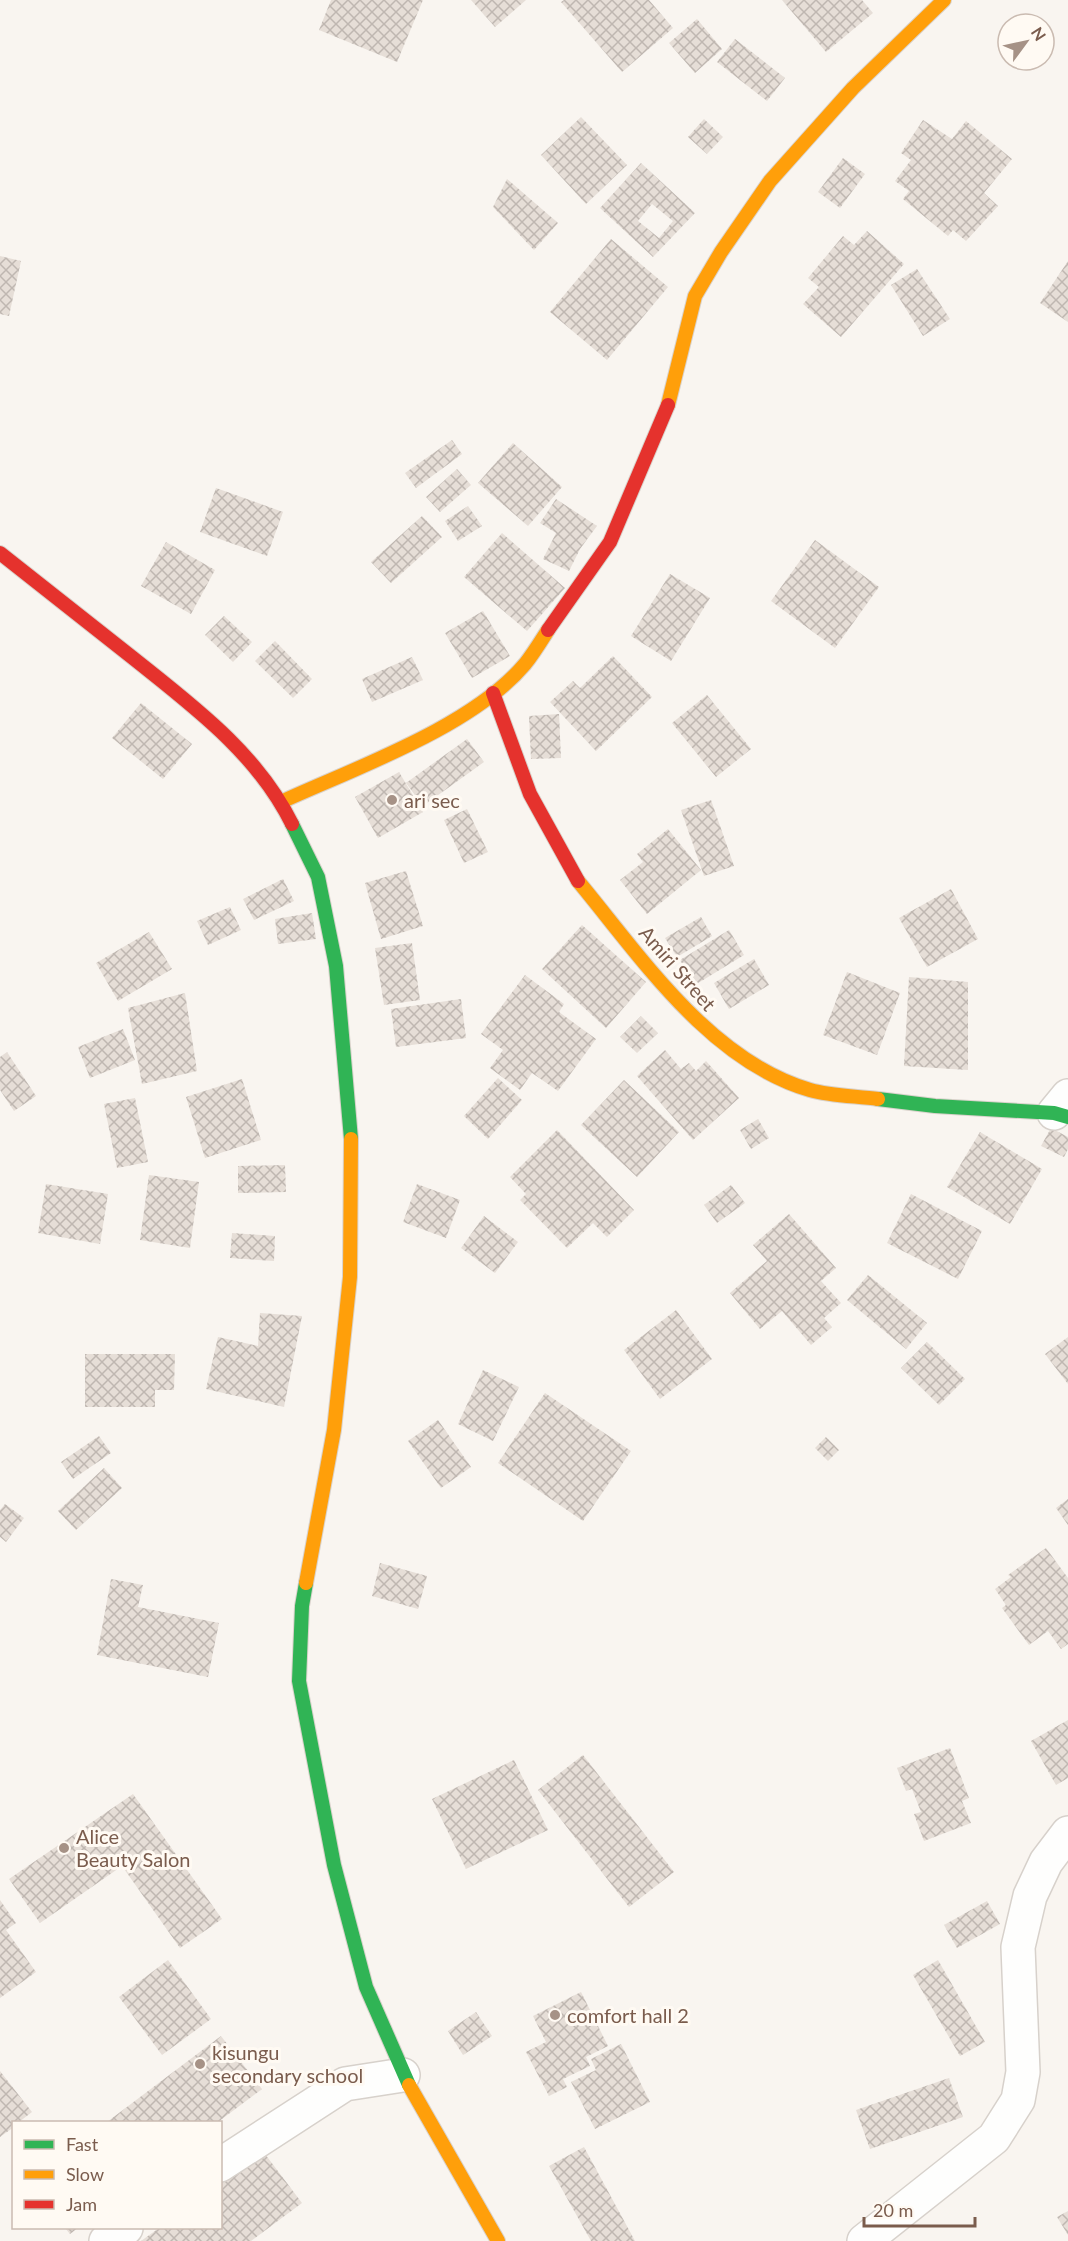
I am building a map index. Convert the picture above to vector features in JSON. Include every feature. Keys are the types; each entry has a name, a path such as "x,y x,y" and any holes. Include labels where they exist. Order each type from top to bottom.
{"street":[{"path":"281,802 436,731 493,693 525,665 610,542 666,412 695,296 720,252 770,181 853,88 944,0"},
{"path":"0,553 210,719 245,756 281,802 318,877 336,966 351,1120 350,1277 334,1430 302,1606 299,1681 334,1865 366,1987 403,2075 498,2241"},
{"name":"Amiri Street","path":"493,693 530,794 573,875 693,1018 722,1042 774,1075 810,1090 935,1106 1063,1109"},
{"path":"864,2241 994,2138 1018,2100 1023,2072 1018,1947 1030,1896 1046,1862 1068,1833"},
{"path":"222,2164 345,2084 403,2075"},
{"path":"106,2241 124,2229"}],"building":[{"path":"331,0 423,0 397,62 319,30"},
{"path":"471,0 526,0 495,27"},
{"path":"564,0 649,0 673,28 622,72 561,2"},
{"path":"782,0 862,0 873,13 826,52"},
{"path":"697,19 722,49 695,73 669,43"},
{"path":"735,39 785,78 767,101 717,62"},
{"path":"581,117 627,165 586,204 541,155"},
{"path":"704,119 723,137 707,154 688,137"},
{"path":"923,120 952,139 966,121 1012,159 984,193 998,206 966,241 953,230 948,236 903,199 909,191 895,181 911,160 901,153"},
{"path":"843,158 865,174 840,208 818,192"},
{"path":"641,163 695,213 653,257 600,208","holes":["652,204 673,221 659,238 638,221"]},
{"path":"507,179 558,223 534,250 493,207"},
{"path":"867,231 904,264 841,337 803,304 819,287 808,278 843,236 854,245"},
{"path":"611,239 668,287 607,360 550,312"},
{"path":"0,256 21,261 9,316 0,314"},
{"path":"1068,261 1068,322 1040,303"},
{"path":"917,269 950,319 923,336 891,285"},
{"path":"452,440 462,454 416,488 405,473"},
{"path":"513,443 562,487 528,526 478,483"},
{"path":"457,469 471,485 440,512 426,497"},
{"path":"216,488 283,512 267,556 200,532"},
{"path":"556,499 597,526 580,549 569,571 543,559 556,533 540,523"},
{"path":"468,506 482,526 458,541 445,521"},
{"path":"422,516 442,537 391,583 371,562"},
{"path":"502,533 565,588 527,631 464,577"},
{"path":"815,540 879,587 835,648 771,601"},
{"path":"166,542 215,570 191,614 141,586"},
{"path":"670,574 710,598 671,661 631,636"},
{"path":"483,611 510,656 472,678 445,633"},
{"path":"224,616 252,642 233,662 205,635"},
{"path":"275,641 312,679 293,698 255,661"},
{"path":"613,656 652,697 596,751 550,702 573,681 580,688"},
{"path":"412,657 423,680 372,702 362,679"},
{"path":"707,695 751,749 716,777 672,723"},
{"path":"141,703 192,744 163,779 112,738"},
{"path":"559,714 561,758 531,759 529,716"},
{"path":"467,739 484,762 423,806 406,783"},
{"path":"399,772 423,812 378,838 355,797"},
{"path":"711,800 734,866 704,876 681,810"},
{"path":"467,809 488,852 464,863 444,820"},
{"path":"668,829 701,870 647,914 620,880 643,862 637,854"},
{"path":"406,871 423,926 381,939 365,883"},
{"path":"283,879 294,901 254,920 243,899"},
{"path":"951,889 978,939 927,967 899,918"},
{"path":"230,907 241,930 208,945 197,921"},
{"path":"312,913 316,939 278,944 275,919"},
{"path":"701,917 712,936 677,957 665,938"},
{"path":"582,925 646,982 606,1028 542,969"},
{"path":"729,930 744,955 695,985 680,960"},
{"path":"149,932 172,969 118,1001 96,963"},
{"path":"412,943 420,1000 384,1005 375,948"},
{"path":"754,959 769,985 729,1009 714,983"},
{"path":"847,972 900,993 877,1055 823,1035"},
{"path":"525,975 564,1004 559,1012 596,1039 558,1091 532,1073 520,1090 490,1068 503,1050 481,1034"},
{"path":"909,977 968,982 968,1070 904,1066"},
{"path":"185,993 197,1071 142,1084 128,1008"},
{"path":"461,999 466,1038 396,1047 391,1009"},
{"path":"641,1016 658,1033 637,1053 620,1037"},
{"path":"123,1029 135,1060 90,1078 78,1047"},
{"path":"665,1050 681,1069 689,1063 696,1071 706,1061 739,1098 693,1140 637,1076"},
{"path":"7,1052 36,1096 14,1111 0,1090 0,1057"},
{"path":"498,1078 522,1100 488,1139 464,1116"},
{"path":"242,1079 261,1140 205,1158 186,1097"},
{"path":"624,1080 679,1132 637,1177 581,1125"},
{"path":"135,1098 148,1162 117,1168 104,1104"},
{"path":"758,1119 769,1138 751,1149 740,1130"},
{"path":"1051,1128 1068,1137 1068,1149 1064,1157 1041,1146"},
{"path":"557,1130 634,1210 607,1237 593,1223 567,1248 520,1200 526,1194 510,1177"},
{"path":"980,1132 1042,1169 1010,1224 947,1187"},
{"path":"285,1165 286,1192 238,1193 238,1166"},
{"path":"149,1175 199,1182 190,1248 140,1240"},
{"path":"46,1184 108,1194 100,1244 38,1233"},
{"path":"417,1184 460,1200 446,1238 403,1222"},
{"path":"731,1185 745,1203 717,1223 704,1205"},
{"path":"911,1194 982,1231 958,1279 887,1243"},
{"path":"789,1214 836,1268 821,1281 841,1303 824,1318 832,1327 811,1345 782,1311 760,1329 730,1293 767,1261 753,1245"},
{"path":"484,1216 518,1242 495,1273 461,1248"},
{"path":"232,1233 275,1236 274,1261 230,1258"},
{"path":"868,1275 927,1323 906,1349 847,1300"},
{"path":"676,1310 712,1359 660,1399 624,1350"},
{"path":"260,1313 302,1316 284,1407 206,1389 218,1337 258,1346"},
{"path":"1068,1337 1068,1384 1045,1354"},
{"path":"927,1342 965,1379 939,1405 901,1368"},
{"path":"85,1354 175,1354 174,1390 155,1390 155,1407 85,1407"},
{"path":"483,1370 519,1387 493,1441 458,1424"},
{"path":"545,1393 631,1451 583,1521 498,1463"},
{"path":"438,1420 471,1467 441,1488 408,1441"},
{"path":"99,1436 111,1453 73,1479 61,1462"},
{"path":"826,1437 839,1450 828,1461 815,1448"},
{"path":"104,1468 122,1488 76,1530 58,1511"},
{"path":"1068,1499 1068,1525 1056,1508"},
{"path":"5,1504 24,1518 6,1542 0,1537 0,1510"},
{"path":"1046,1548 1068,1578 1068,1644 1061,1649 1048,1631 1029,1645 1002,1608 1006,1605 995,1589 1011,1577 1008,1575"},
{"path":"380,1563 427,1576 418,1609 372,1596"},
{"path":"111,1579 143,1585 138,1607 219,1623 208,1677 97,1655"},
{"path":"1068,1720 1068,1778 1056,1785 1031,1741"},
{"path":"950,1748 969,1798 962,1801 971,1823 924,1841 914,1814 921,1812 912,1789 906,1791 897,1768"},
{"path":"583,1755 674,1872 629,1907 538,1790"},
{"path":"514,1760 548,1830 466,1869 432,1799"},
{"path":"133,1794 222,1919 180,1948 122,1866 40,1923 9,1879"},
{"path":"0,1900 16,1923 6,1930 36,1972 0,1998"},
{"path":"987,1901 1000,1924 957,1948 944,1925"},
{"path":"168,1960 211,2019 162,2055 119,1997"},
{"path":"938,1960 985,2042 960,2056 913,1975"},
{"path":"581,1992 608,2046 586,2057 590,2066 563,2079 567,2087 549,2096 526,2052 546,2042 533,2016"},
{"path":"476,2012 492,2036 463,2055 448,2031"},
{"path":"221,2036 262,2089 219,2121 108,2121"},
{"path":"621,2044 650,2102 595,2129 571,2082 596,2070 591,2059"},
{"path":"0,2071 32,2112 20,2121 12,2121 12,2128 0,2137"},
{"path":"949,2078 963,2117 870,2149 856,2110"},
{"path":"584,2147 635,2241 591,2241 549,2166"},
{"path":"262,2150 302,2203 251,2241 141,2241 158,2229 222,2229 222,2180"},
{"path":"1068,2211 1068,2235 1057,2217"},
{"path":"66,2229 77,2229 70,2234"}],"traffic: fast":[{"path":"292,824 318,877 336,966 351,1139"},
{"path":"878,1099 935,1106 1054,1113 1068,1117"},
{"path":"306,1583 302,1606 299,1681 334,1865 366,1987 409,2085"}],"traffic: slow":[{"path":"668,405 695,296 721,252 770,181 853,88 944,0"},
{"path":"281,802 411,744 475,707 502,687 525,664 548,630"},
{"path":"578,881 680,1003 740,1056 774,1076 810,1090 878,1099"},
{"path":"306,1583 334,1430 350,1277 351,1139"},
{"path":"409,2085 498,2241"}],"traffic: jam":[{"path":"548,630 610,542 668,405"},
{"path":"0,553 178,694 222,732 261,775 278,798 292,824"},
{"path":"493,693 530,794 578,881"}],"place":[{"name":"ari sec","path":"392,800"},
{"name":"Alice Beauty Salon","path":"64,1848"},
{"name":"comfort hall 2","path":"555,2015"},
{"name":"kisungu secondary school","path":"200,2064"}]}
